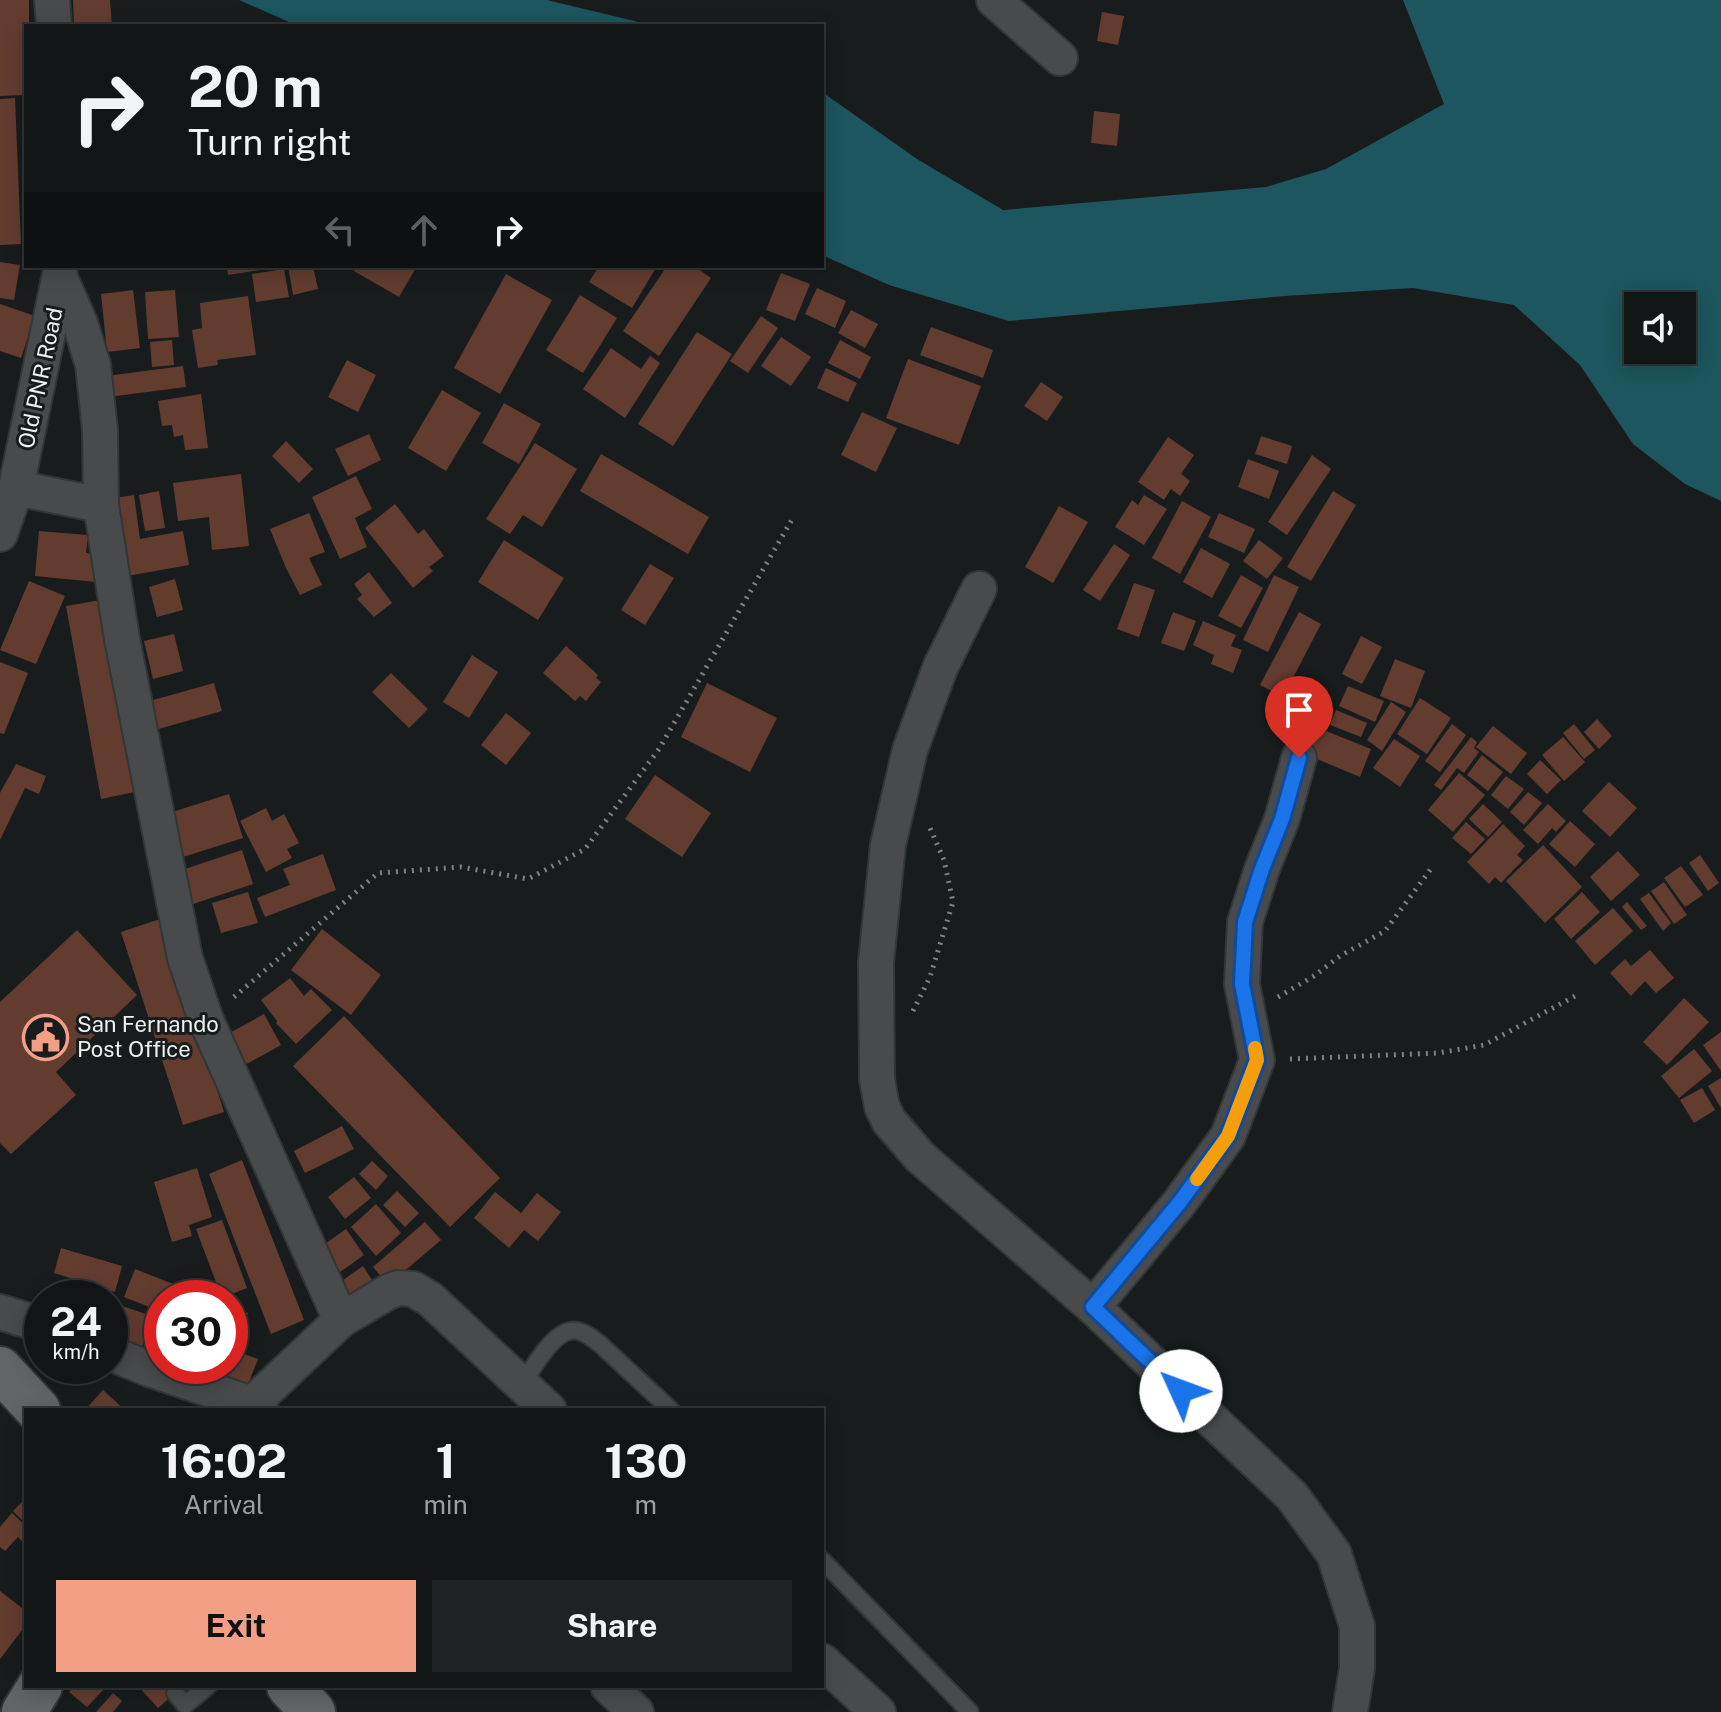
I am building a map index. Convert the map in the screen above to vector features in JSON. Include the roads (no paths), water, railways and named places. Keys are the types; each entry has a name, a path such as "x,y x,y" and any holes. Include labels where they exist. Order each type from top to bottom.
{"main road":[{"path":"0,1369 36,1408"},
{"path":"24,1712 39,1688"},
{"path":"291,1688 313,1712"}],"street":[{"path":"52,0 54,24"},
{"path":"994,0 1060,58"},
{"path":"60,272 93,365 100,430 101,505 122,639 185,958 206,1020 341,1320"},
{"name":"Old PNR Road","path":"0,534 16,488 60,272"},
{"path":"16,488 101,505"},
{"path":"979,589 940,668 910,750 888,845 876,962 877,1079 882,1107 889,1121 920,1157 1093,1307 1292,1496 1334,1554 1357,1626 1357,1668 1350,1712"},
{"path":"1093,1307 1180,1202 1228,1136 1257,1060 1242,984 1245,922 1282,819 1299,758"},
{"path":"128,1360 256,1407 341,1320 388,1292 398,1288 413,1289 430,1299 547,1408"},
{"path":"0,1312 24,1319"},
{"path":"824,1663 878,1712"},
{"path":"610,1688 636,1712"}],"lane":[{"path":"522,1385 538,1358 566,1332 573,1330 589,1335 669,1408"},
{"path":"824,1562 970,1712"},
{"path":"175,1693 185,1705 206,1688"}],"water":[{"path":"239,0 547,0 647,24 293,24"},
{"path":"1403,0 1721,0 1721,501 1685,484 1633,444 1580,365 1514,305 1413,288 1285,296 1009,321 889,285 824,256 824,93 917,159 1003,210 1266,187 1326,169 1444,104"}],"place":[{"name":"San Fernando Post Office","path":"46,1037"}]}
